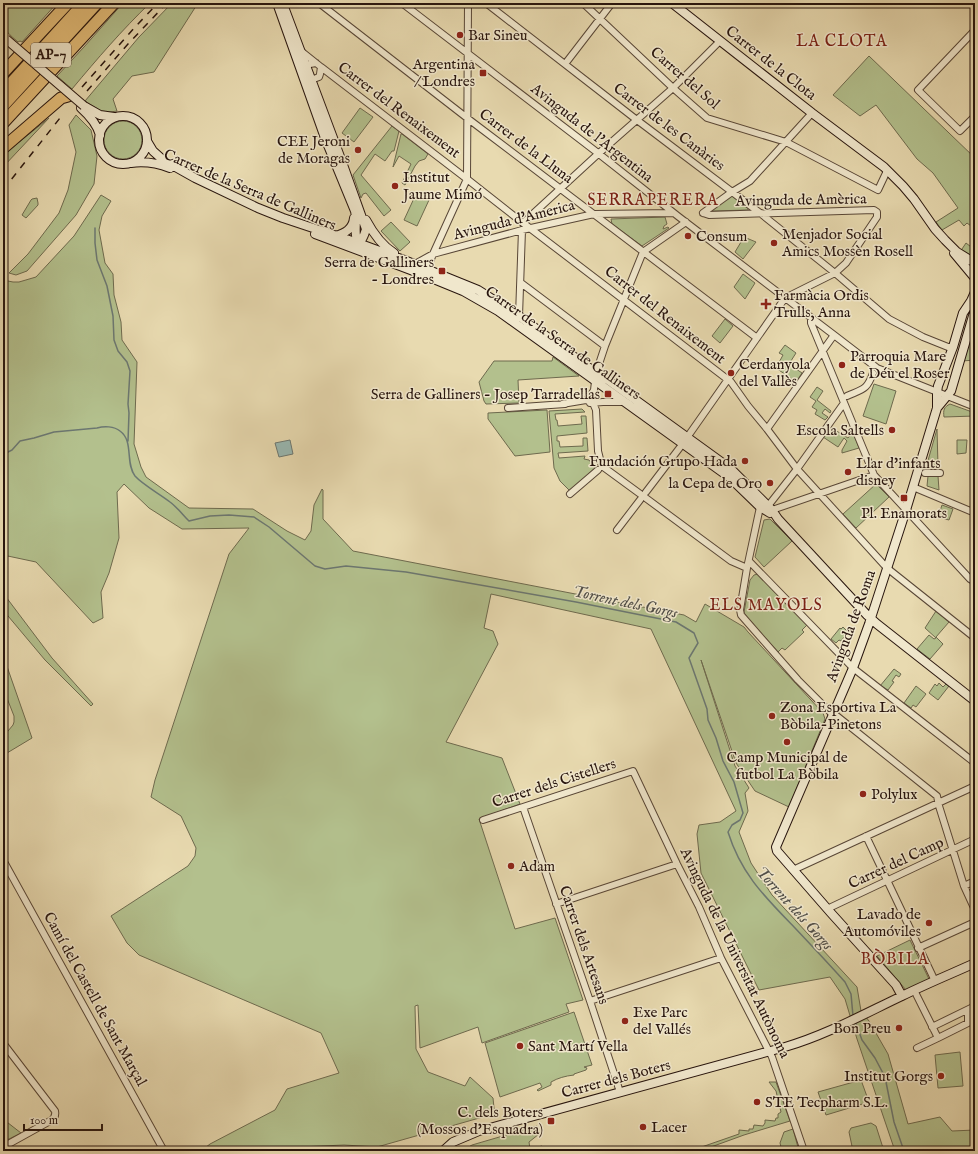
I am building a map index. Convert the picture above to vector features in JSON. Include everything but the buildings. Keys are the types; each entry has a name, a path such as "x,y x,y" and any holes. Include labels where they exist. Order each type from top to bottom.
{"highway":[{"path":"3,73 68,3"},
{"name":"AP-7","path":"3,92 84,3"},
{"name":"AP-7","path":"3,106 97,3"},
{"path":"3,124 114,3"},
{"path":"3,148 61,98 68,96"}],"street":[{"name":"Carrer de la Lluna","path":"319,3 467,118 757,338"},
{"name":"Avinguda de l'Argentina","path":"402,3 877,368 975,407"},
{"path":"426,272 467,179 468,3"},
{"name":"Carrer de les Canàries","path":"486,3 732,192 758,214 835,273 890,319 922,337 948,347 953,347"},
{"name":"Carrer del Sol","path":"583,3 673,88 710,119 786,142 878,190 886,173"},
{"path":"565,64 612,3"},
{"name":"Carrer de la Clota","path":"672,3 872,158 896,179 914,199 944,241 975,278"},
{"path":"282,4 313,104 355,211 358,243 363,248 386,258 389,262"},
{"path":"975,30 918,90 960,131 975,116"},
{"path":"4,40 68,96 83,107 100,115 115,117 127,116 137,120 146,132 147,141 142,153 132,163 117,163 107,158 103,154 100,146 100,135 98,129 83,107 4,40"},
{"path":"523,223 673,88 720,41"},
{"path":"296,49 305,67 342,162 366,229 364,235 358,243 354,244 337,240"},
{"name":"Carrer del Renaixement","path":"296,49 731,382 797,469 887,568 975,638"},
{"path":"305,67 310,64 318,65 320,74 319,77 310,80"},
{"path":"310,80 314,111 354,216 353,225 337,240"},
{"path":"732,192 750,181 812,113"},
{"path":"100,135 104,125 115,117"},
{"name":"Carrer de la Serra de Galliners","path":"147,141 153,151 163,160 258,208 389,262 426,272"},
{"name":"Carrer de la Clota","path":"854,145 886,173 906,195 929,226 944,241 957,252 975,263"},
{"name":"Carrer de la Serra de Galliners","path":"132,163 144,162 167,167 240,203 337,240"},
{"path":"342,162 345,165 367,221 378,239 389,250 404,260"},
{"name":"Avinguda de Amèrica","path":"732,192 703,213 709,215 874,210 877,212 877,217 846,263 835,273"},
{"name":"Avinguda d'America","path":"415,264 433,254 522,230 594,214 673,212"},
{"path":"603,402 598,400 594,394 595,377 605,346 643,252 686,222"},
{"path":"517,320 521,283 522,230"},
{"name":"Carrer de la Serra de Galliners","path":"358,243 415,264 426,272 517,320 595,377 682,445 744,487 778,519 871,618 975,700"},
{"path":"646,492 682,445 785,298 835,273"},
{"path":"521,283 605,346"},
{"name":"Avinguda de Roma","path":"901,994 896,985 793,870 777,851 776,847 853,668 871,618 937,408 937,392 963,313 975,292"},
{"name":"Avinguda de Roma","path":"937,408 951,391 975,312"},
{"path":"811,318 811,323 874,475 970,579 975,582"},
{"path":"767,429 834,335"},
{"path":"847,396 863,389 869,384 873,372"},
{"name":"Carrer de la Serra de Galliners","path":"595,377 608,380 688,436 731,469 744,487"},
{"path":"562,404 586,400 591,396 594,390"},
{"path":"586,400 593,403"},
{"path":"596,413 598,405 603,402"},
{"path":"508,408 578,403 626,402"},
{"path":"593,403 596,413 598,451 602,466 731,561 747,568"},
{"path":"844,404 767,508 747,568 740,610 741,615 793,674 832,714 937,796 964,886 975,910"},
{"path":"570,494 598,470"},
{"path":"925,473 940,473"},
{"path":"767,508 819,494 874,475"},
{"path":"913,488 975,513"},
{"path":"617,530 640,500"},
{"name":"Carrer de la Serra de Galliners","path":"767,508 778,519"},
{"path":"749,561 853,668 975,763"},
{"name":"Carrer dels Cistellers","path":"483,820 633,771"},
{"name":"Avinguda de la Universitat Autònoma","path":"633,771 699,907 721,958 769,1051 804,1151"},
{"path":"793,870 975,786"},
{"name":"Carrer dels Artesans","path":"523,807 620,1092"},
{"path":"866,836 886,881 935,981"},
{"name":"Carrer del Camp","path":"827,909 975,840"},
{"name":"Camí del Castell de Sant Marçal","path":"3,860 164,1151"},
{"path":"556,904 677,864"},
{"path":"964,886 975,882"},
{"path":"918,948 975,922"},
{"path":"590,1001 721,958"},
{"name":"Carrer dels Boters","path":"443,1151 454,1142 479,1131 808,1040 852,1020 901,994 913,991 975,963"},
{"path":"913,991 915,992 938,1038"},
{"path":"932,1027 975,1006"},
{"path":"917,1048 968,1022 968,1010"},
{"path":"3,1043 55,1111 56,1115 50,1121 3,1148"},
{"path":"451,1151 458,1140"}],"green space":[{"path":"3,3 57,3 22,42 18,42 5,29 3,21"},
{"path":"123,3 150,3 110,45 72,89 57,76"},
{"path":"172,3 198,3 154,72 132,76 113,99 117,111 104,113 85,101 139,37"},
{"path":"869,56 975,158 975,229 967,223 964,226 959,220 942,230 936,222 958,208 933,173 917,159 876,105 860,116 833,95"},
{"path":"360,108 373,117 354,142 342,133"},
{"path":"76,115 91,130 97,156 94,184 76,215 27,271 16,275 9,273 28,254 59,213 68,190 76,152 69,125"},
{"path":"49,118 3,167 3,155"},
{"path":"123,121 133,124 139,130 142,140 139,150 133,156 123,159 113,156 107,150 104,140 107,130 113,124"},
{"path":"392,126 399,131 394,151 392,151 385,161 375,154 361,175 391,210 384,216 366,193 363,194 361,198 353,175"},
{"path":"401,134 428,154 425,159 419,161 415,166 405,185 402,183 411,164 399,156 393,167"},
{"path":"416,194 429,200 417,226 404,220"},
{"path":"101,195 111,201 102,216 99,230 105,263 113,274 114,295 121,322 122,340 137,362 134,444 141,467 146,477 189,508 253,509 287,531 305,540 311,531 314,505 322,489 323,519 353,551 684,615 696,622 705,604 744,627 823,713 825,719 789,807 755,791 736,763 701,660 735,766 749,788 745,793 748,811 739,832 751,863 772,895 857,987 861,1011 869,1021 888,1054 908,1124 940,1117 952,1131 975,1130 975,1151 895,1151 845,999 830,977 759,990 701,873 697,834 699,825 720,822 736,811 651,629 491,594 484,628 493,631 498,644 446,742 502,758 520,804 479,819 515,929 555,918 583,1000 566,1004 569,1012 482,1043 478,1027 420,1048 418,1005 415,1006 416,1049 428,1072 465,1086 470,1077 493,1098 494,1108 497,1113 377,1147 344,1145 278,1148 266,1151 201,1151 210,1144 275,1110 287,1089 339,1073 321,1033 139,955 127,943 111,916 188,866 195,856 196,848 181,816 151,797 155,780 229,554 249,528 182,529 149,508 124,484 117,492 119,538 109,573 101,592 103,618 93,623 36,562 3,555 3,280 19,282 36,277 74,236"},
{"path":"730,196 748,208 748,210 712,211 711,209"},
{"path":"37,198 38,205 26,218 22,215 31,200"},
{"path":"665,217 667,224 663,229 669,228 642,246 612,224 611,219"},
{"path":"391,222 410,242 400,251 381,231"},
{"path":"744,237 756,242 743,259 735,252"},
{"path":"966,243 975,250 975,261 960,252"},
{"path":"743,274 755,283 745,299 734,287"},
{"path":"975,318 975,360 962,361"},
{"path":"725,319 733,326 720,343 712,336"},
{"path":"785,345 796,353 789,364 802,373 796,382 776,368 783,355 779,353"},
{"path":"553,357 579,376 518,380 519,403 486,404 479,382 494,361 552,361"},
{"path":"874,384 896,391 886,424 863,416"},
{"path":"817,387 823,391 817,400 831,411 830,413 825,409 822,413 828,417 825,420 815,414 817,410 812,407 816,401 810,397"},
{"path":"950,404 975,413 975,416 944,417 944,409"},
{"path":"582,409 585,412 555,414 558,426 582,424 581,416 586,416 587,433 557,436 557,441 559,441 560,447 583,446 583,438 587,438 588,451 558,453 559,458 585,456 584,459 589,460 595,468 570,491 560,481 554,468 549,411"},
{"path":"547,410 550,452 515,456 488,419 488,413"},
{"path":"830,427 848,438 853,432 859,448 842,453 847,441 844,438 838,447 823,437"},
{"path":"937,429 938,466 927,464"},
{"path":"957,440 967,440 966,453 957,454"},
{"path":"928,476 938,476 939,490 927,486"},
{"path":"876,484 889,497 856,528 843,514"},
{"path":"942,505 953,509 949,520 938,517"},
{"path":"770,519 792,541 764,567 755,557 764,520"},
{"path":"758,574 807,625 802,630 804,632 785,650 782,648 778,652 744,612 750,580 754,575"},
{"path":"3,593 52,658 93,704 91,706 45,660 3,610"},
{"path":"936,611 949,622 936,637 943,644 930,659 917,649 929,635 934,639 936,638 925,628"},
{"path":"843,627 848,632 841,641 839,640 836,643 831,639 840,628 841,629"},
{"path":"3,655 32,738 7,753 3,737 13,725 14,716 3,688"},
{"path":"894,669 901,674 899,677 896,675 892,681 894,682 888,690 880,686"},
{"path":"939,683 943,687 946,684 949,686 938,700 929,693 935,684 937,686"},
{"path":"916,686 926,694 916,707 913,705 911,708 904,703"},
{"path":"910,940 929,979 906,990 877,956"},
{"path":"574,1012 592,1065 584,1067 587,1068 586,1070 574,1075 562,1077 551,1082 551,1085 538,1091 537,1090 542,1087 540,1083 500,1097 485,1043"},
{"path":"960,1052 963,1086 938,1088 935,1055"},
{"path":"861,1080 869,1102 826,1115 818,1092"},
{"path":"769,1082 776,1082 790,1121 711,1147 711,1151 693,1151 739,1134 739,1130 749,1131 749,1129 753,1129 754,1125 763,1126 765,1120 775,1121 776,1118 778,1118 778,1114 781,1112 776,1091"},
{"path":"3,1119 21,1133 3,1142"},
{"path":"871,1123 876,1126 884,1151 853,1151 849,1132 851,1128"},
{"path":"537,1126 539,1134 529,1142 530,1149 542,1146 544,1151 462,1151 472,1145"},
{"path":"793,1129 799,1151 782,1151 780,1143 784,1132"}],"water":[{"path":"290,440 293,454 279,457 275,443"}],"waterway":[{"path":"95,228 97,260 107,286 113,316 114,340 118,351 127,362 130,371 128,441"},
{"name":"Torrent dels Gorgs","path":"3,454 12,450 20,441 54,432 112,427 118,429 127,440 130,465 135,476 142,483 173,504 189,521 210,516 229,515 254,517 269,527 315,566 325,569 346,566 406,572 576,602 676,622 694,633 698,643 689,658 707,709 708,720 716,738 723,761 734,782 743,813 740,820 732,825 728,832 733,847 747,873 764,895 845,982 851,994 853,1016"},
{"name":"Torrent dels Gorgs","path":"855,1021 862,1040 875,1058 885,1077 894,1122 904,1151"}],"railway":[{"path":"82,87 158,3"},
{"path":"87,91 128,44 167,3"},
{"path":"3,190 60,118"}],"place":[{"name":"Bar Sineu","path":"460,35"},
{"name":"Argentina / Londres","path":"483,73"},
{"name":"CEE Jeroni de Moragas","path":"358,150"},
{"name":"Institut Jaume Mimó","path":"395,186"},
{"name":"Consum","path":"688,236"},
{"name":"Menjador Social Amics Mossèn Rosell","path":"774,243"},
{"name":"Serra de Galliners - Londres","path":"442,271"},
{"name":"Farmàcia Ordis Trulls, Anna","path":"766,304"},
{"name":"Parroquia Mare de Déu el Roser","path":"842,365"},
{"name":"Cerdanyola del Vallès","path":"731,373"},
{"name":"Serra de Galliners - Josep Tarradellas","path":"608,394"},
{"name":"Escola Saltells","path":"892,430"},
{"name":"Fundación Grupo Hada","path":"745,461"},
{"name":"Llar d'infants disney","path":"848,472"},
{"name":"la Cepa de Oro","path":"770,483"},
{"name":"Pl. Enamorats","path":"904,498"},
{"name":"Zona Esportiva La Bòbila-Pinetons","path":"772,716"},
{"name":"Camp Municipal de futbol La Bòbila","path":"787,742"},
{"name":"Polylux","path":"863,794"},
{"name":"Adam","path":"511,866"},
{"name":"Lavado de Automóviles","path":"929,923"},
{"name":"Exe Parc del Vallés","path":"625,1021"},
{"name":"Bon Preu","path":"899,1028"},
{"name":"Sant Martí Vella","path":"520,1046"},
{"name":"Institut Gorgs","path":"941,1076"},
{"name":"STE Tecpharm S.L.","path":"757,1102"},
{"name":"C. dels Boters (Mossos d'Esquadra)","path":"551,1121"},
{"name":"Lacer","path":"643,1127"}],"district":[{"name":"LA CLOTA","path":"842,42"},
{"name":"SERRAPERERA","path":"653,201"},
{"name":"ELS MAYOLS","path":"766,606"},
{"name":"BÒBILA","path":"895,960"}]}
